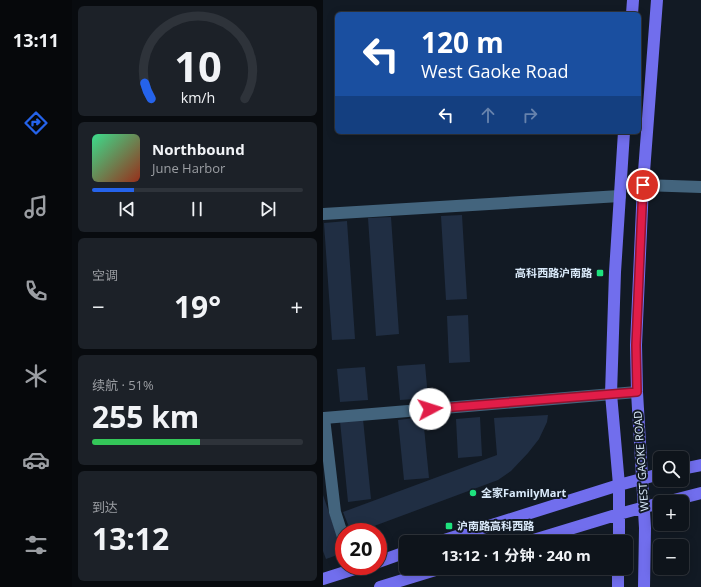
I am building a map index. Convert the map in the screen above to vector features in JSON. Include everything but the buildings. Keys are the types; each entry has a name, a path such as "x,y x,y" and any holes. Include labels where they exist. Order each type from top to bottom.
{"main road":[{"path":"632,12 633,0"},
{"name":"WEST GAOKE ROAD","path":"644,587 645,528 637,392 636,345 643,185 657,0"},
{"path":"619,535 619,484 611,394 615,272 624,134"},
{"path":"689,468 701,465"},
{"path":"460,535 619,484 653,476"},
{"path":"689,496 701,493"},
{"path":"550,535 653,505"},
{"path":"387,559 399,554"},
{"path":"323,579 335,575"},
{"path":"380,587 419,575"},
{"path":"618,575 618,587"}],"lane":[{"path":"643,185 701,187"},
{"path":"323,214 620,196"},
{"path":"339,523 335,512 325,441 323,415 637,392"}],"place":[{"name":"高科西路沪南路","path":"600,273"},
{"name":"全家FamilyMart","path":"473,493"},
{"name":"沪南路高科西路","path":"449,526"}],"route":[{"path":"430,409 637,392 636,345 643,185"}]}
